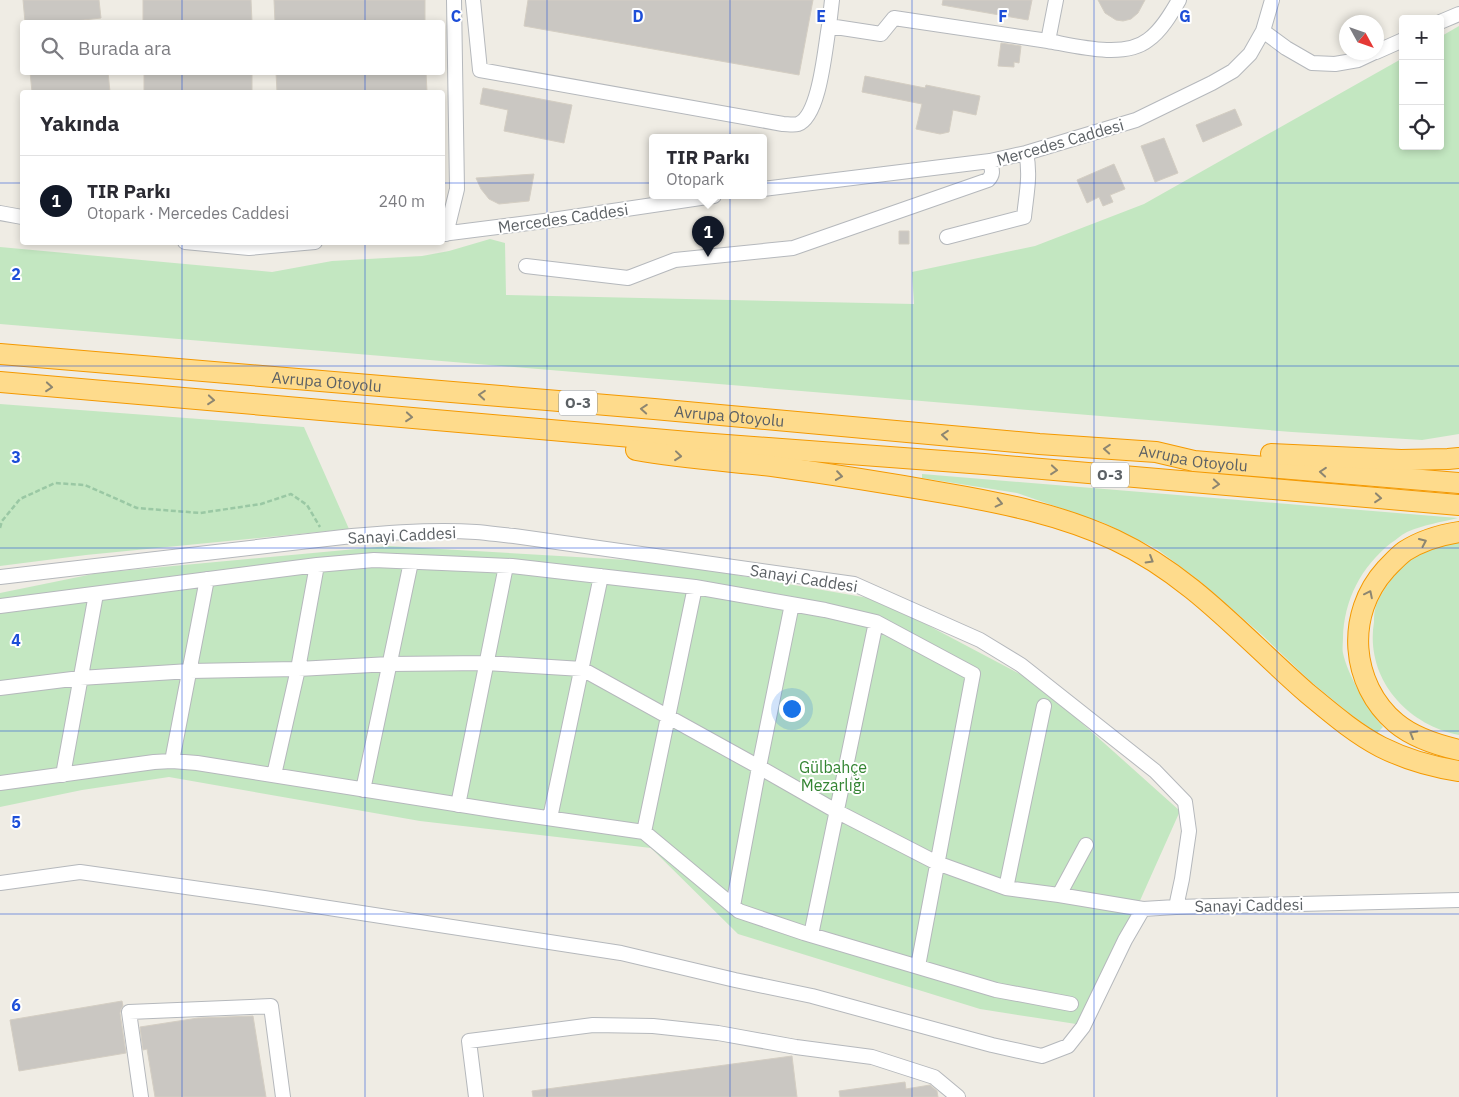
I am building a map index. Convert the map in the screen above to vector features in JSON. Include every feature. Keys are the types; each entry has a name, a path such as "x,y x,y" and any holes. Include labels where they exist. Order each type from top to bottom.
{"highway":[{"name":"Avrupa Otoyolu","path":"0,354 654,409 1039,444 1156,452 1194,461 1459,483"},
{"name":"Avrupa Otoyolu","path":"0,382 700,443 994,465 1459,505"},
{"path":"562,431 604,444 650,453 773,466 997,502 1081,526 1117,541 1174,575 1228,619 1328,710 1380,747 1438,768 1459,772"},
{"path":"1156,452 1227,451 1401,460 1459,458"},
{"path":"1459,532 1443,534 1423,541 1404,552 1380,576 1371,588 1363,606 1358,644 1360,662 1372,696 1396,723 1421,739 1459,750"}],"street":[{"path":"445,231 457,189 454,0"},
{"path":"473,0 480,70 783,124 798,124 808,117 818,94 832,0"},
{"path":"1048,41 1056,0"},
{"name":"Mercedes Caddesi","path":"767,189 990,161 1026,153 1136,120 1212,84 1234,71 1250,54 1263,31 1272,0"},
{"path":"829,26 881,34 894,18 1102,50 1132,48 1148,40 1168,18 1177,1"},
{"path":"1444,20 1459,14"},
{"path":"1263,31 1286,48 1312,63 1335,64 1358,60"},
{"path":"1384,48 1399,42"},
{"path":"947,238 1024,217 1029,166 1026,153"},
{"path":"526,266 628,278 675,260 793,248 988,180 993,172 990,161"},
{"name":"Mercedes Caddesi","path":"445,234 694,199"},
{"path":"0,213 20,217"},
{"path":"217,245 249,248 282,245"},
{"name":"Sanayi Caddesi","path":"0,577 327,539 396,532 440,531 477,532 854,584 980,640 1021,665 1155,771 1185,802 1189,831 1176,907 1459,900"},
{"path":"0,606 317,565 374,560 506,566 696,587 825,610 876,622 973,674 918,966"},
{"path":"363,790 412,562"},
{"path":"274,775 298,669 317,565"},
{"path":"458,805 506,566"},
{"path":"550,818 602,576"},
{"path":"172,762 207,579"},
{"path":"644,832 696,587"},
{"path":"63,774 96,594"},
{"path":"733,906 792,604"},
{"path":"811,935 876,622"},
{"path":"0,688 80,678 190,670 298,669 390,664 486,663 582,669 836,811 937,863 1006,888 1143,909 1176,907"},
{"path":"1006,888 1044,706"},
{"path":"0,783 154,762 197,763 458,805 644,832 739,911 811,935 996,990 1071,1004"},
{"path":"1059,895 1086,845"},
{"path":"0,883 80,872 264,898 621,953 812,996 992,1045 1042,1056 1068,1046 1083,1026 1125,940 1143,909"},
{"path":"141,1097 129,1012 270,1006 284,1097"},
{"path":"476,1097 469,1041 594,1025 653,1026 709,1032 796,1047 872,1057 934,1077 958,1097"}],"path":[{"path":"0,528 2,521 20,499 55,483 85,485 137,508 200,514 261,504 291,494 307,505 327,539"}],"green space":[{"path":"1459,26 1459,434 1422,440 1292,432 0,324 0,247 272,272 332,261 422,256 449,251 490,239 505,243 506,295 914,304 912,272 1035,246 1144,204 1399,60 1399,150 1444,150 1444,35"},
{"path":"0,404 304,427 349,529 86,555 0,566"},
{"path":"922,474 1458,518 1413,530 1391,543 1380,552 1363,574 1351,598 1344,624 1343,653 1345,662 1359,692 1383,727 1377,733 1350,714 1310,681 1262,635 1201,582 1157,549 1104,523 1017,493 922,478"},
{"path":"1459,542 1459,735 1439,729 1422,720 1406,709 1393,695 1383,679 1376,661 1373,642 1376,606 1383,592 1398,571 1426,551 1442,545"},
{"name":"Gülbahçe Mezarlığı","path":"388,546 662,562 880,600 1037,683 1180,811 1096,999 1076,1024 980,1009 738,934 651,848 420,821 169,777 82,790 0,807 0,593 98,573"}],"building":[{"path":"23,0 99,0 101,18 84,20 25,20"},
{"path":"143,0 251,0 252,20 143,20"},
{"path":"274,0 425,0 425,20 275,20"},
{"path":"528,0 813,0 799,75 524,26"},
{"path":"943,0 1032,0 1028,20 942,5"},
{"path":"1098,0 1145,0 1138,13 1131,19 1123,21 1116,20 1105,13"},
{"path":"1001,43 1021,46 1019,63 1014,62 1014,67 998,66"},
{"path":"30,75 108,75 110,90 32,90"},
{"path":"144,75 252,75 252,90 144,90"},
{"path":"276,75 426,75 427,90 277,90"},
{"path":"865,76 925,88 926,85 980,96 976,115 953,110 949,132 940,134 916,129 922,104 862,92"},
{"path":"483,88 572,105 564,143 504,131 508,110 480,104"},
{"path":"1235,109 1242,125 1203,142 1196,125"},
{"path":"1164,138 1178,173 1155,182 1141,146"},
{"path":"1114,164 1125,189 1110,195 1113,202 1103,206 1099,197 1087,203 1077,180"},
{"path":"534,174 529,201 499,204 489,199 481,189 476,178"},
{"path":"899,231 909,231 909,244 899,244"},
{"path":"122,1001 123,1006 120,1013 126,1053 19,1071 10,1020"},
{"path":"253,1016 266,1097 155,1097 147,1049 143,1050 140,1027 198,1018"},
{"path":"792,1056 797,1097 533,1097 532,1091"},
{"path":"905,1082 906,1089 930,1085 937,1091 938,1097 840,1097 839,1091"}],"place":[{"name":"TIR Parkı","path":"708,257"}]}
